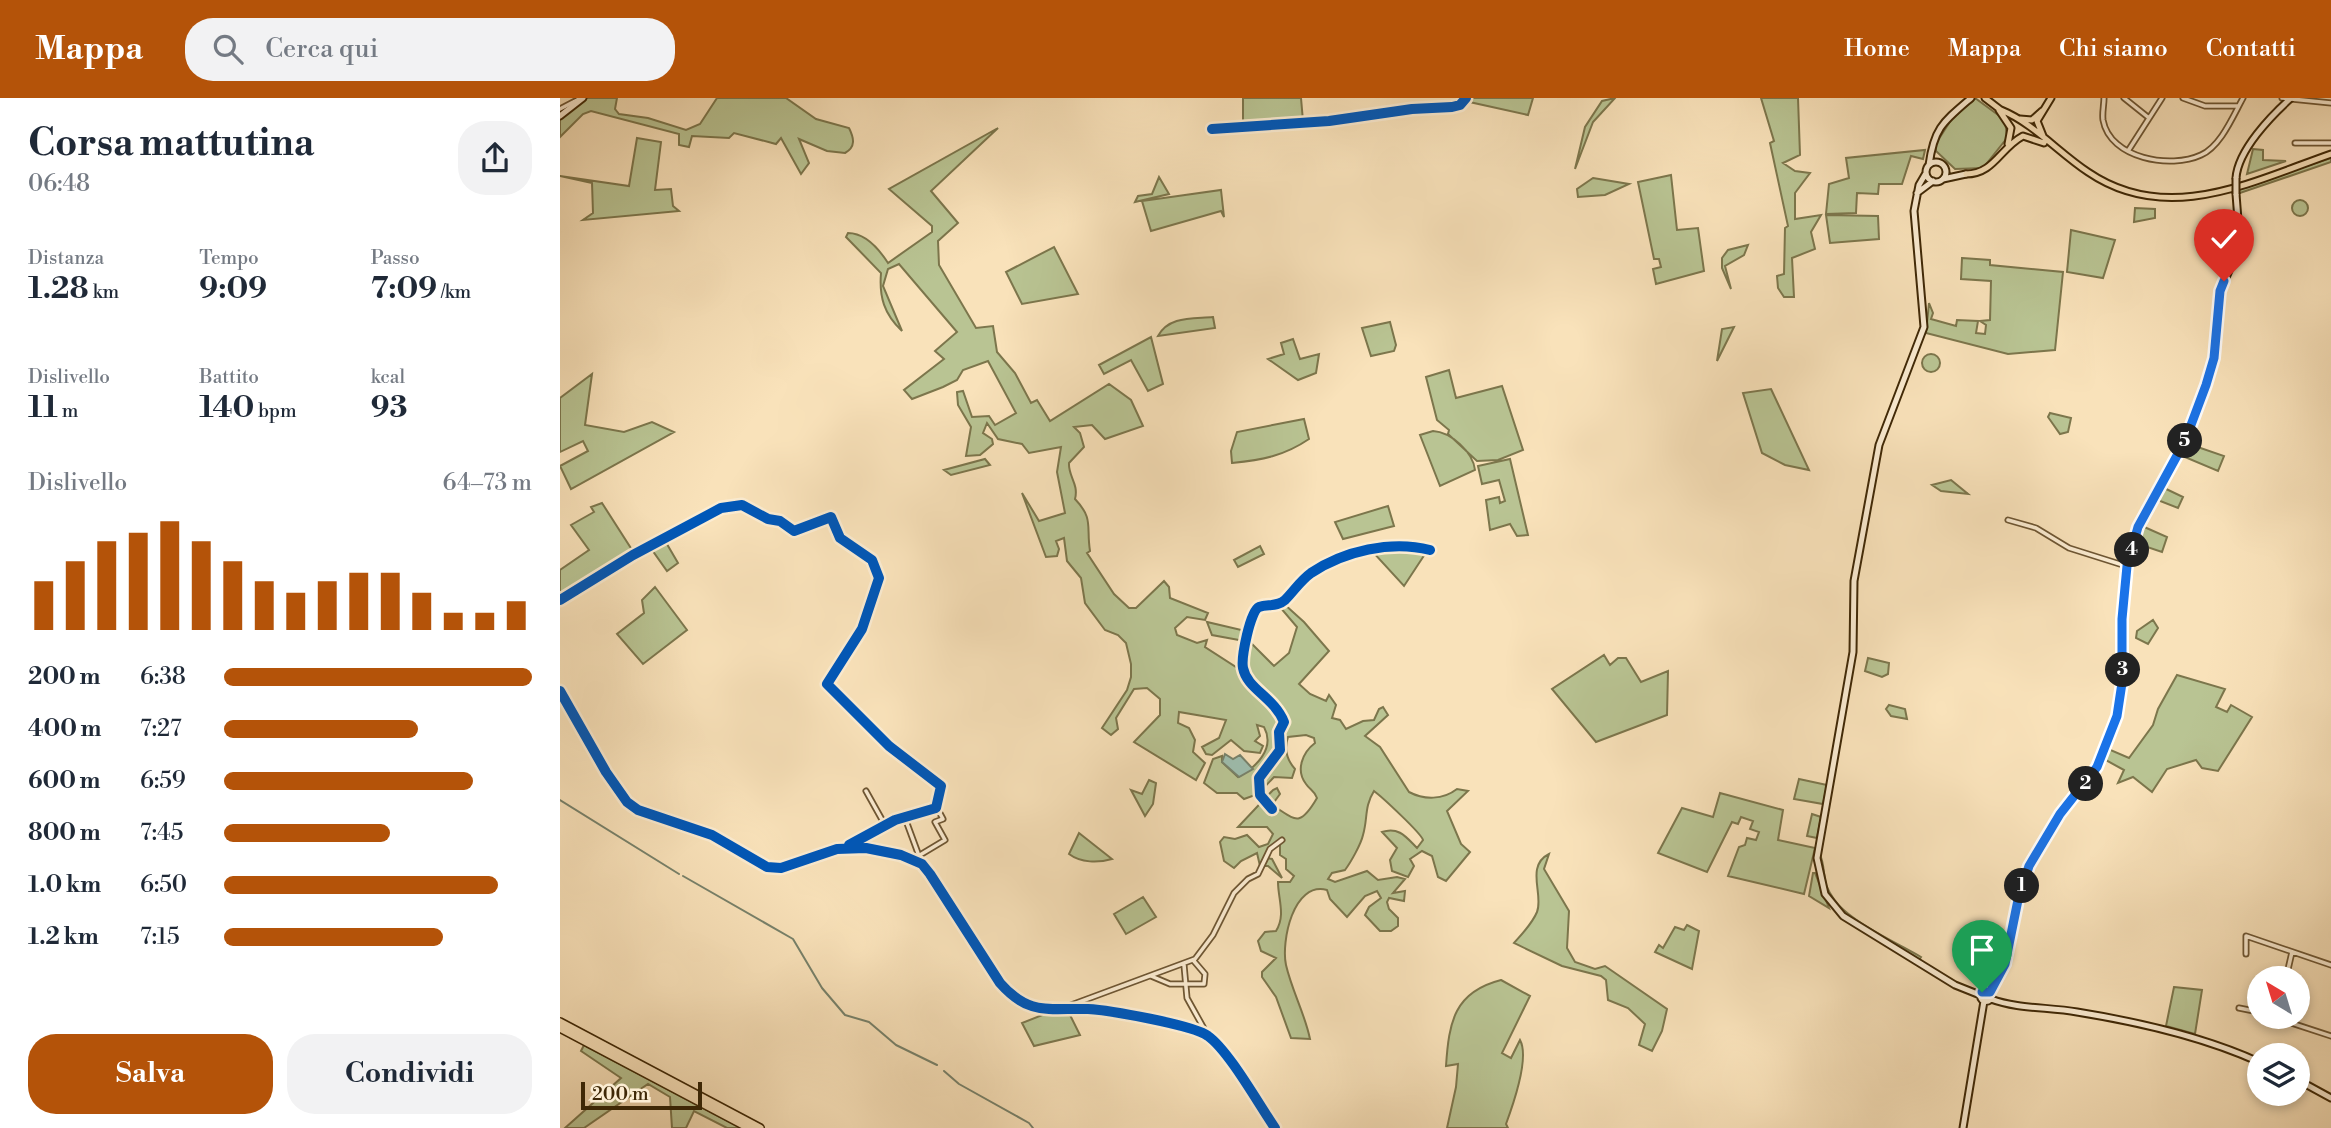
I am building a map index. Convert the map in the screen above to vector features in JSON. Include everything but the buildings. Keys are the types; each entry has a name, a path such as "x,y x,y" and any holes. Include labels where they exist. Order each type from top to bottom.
{"highway":[{"path":"560,1022 760,1128"},
{"path":"560,1028 749,1128"}],"main road":[{"path":"1970,98 1947,120 1932,141 1929,165 1917,193 1914,217 1924,327 1921,343 1890,410 1879,445 1858,551 1853,603 1853,652 1818,842 1821,882 1843,916 1955,985 1986,997 2099,1016 2179,1034 2216,1044 2247,1057"},
{"path":"1985,98 2105,183 2128,193 2160,199 2214,194 2331,155"},
{"path":"1993,104 2025,121 2032,120 2051,98"},
{"path":"560,116 582,99"},
{"path":"1963,1128 1986,997 2005,964 2018,900 2029,866 2060,814 2097,767 2117,716 2122,683 2122,619 2127,566 2138,527 2185,441 2211,370 2217,342 2220,291 2241,245 2236,194 2237,170 2254,141 2287,99"},
{"path":"1993,104 2011,128 2011,138 2005,150"},
{"path":"2042,111 2038,128 2052,147"},
{"path":"1917,193 1933,181 1986,171 2005,150 2026,136 2052,147"},
{"path":"1932,141 1933,153 1945,167 1966,174"},
{"path":"1929,165 1940,162"},
{"path":"1943,179 1945,167"},
{"path":"1926,173 1933,181"},
{"path":"560,691 606,772 627,802 638,810 712,835 767,867 781,867 844,848 882,850 922,864 1007,991 1030,1006 1058,1011 1090,1009 1208,1035 1275,1128"},
{"path":"2310,1087 2331,1098"}],"street":[{"path":"1212,128 1329,121 1412,108 1452,107 1460,105 1466,98"},
{"path":"2104,98 2106,128 2128,151 2154,161 2203,155 2222,134 2243,98"},
{"path":"2124,98 2149,118"},
{"path":"2128,151 2162,98"},
{"path":"2183,98 2205,106 2239,106"},
{"path":"560,109 575,99 582,99"},
{"path":"2287,99 2331,103"},
{"path":"2295,143 2331,143"},
{"path":"560,600 633,555 721,508 743,505 768,519 780,521 794,531 831,517 840,538 872,560 878,578 862,629 827,684 889,746 941,786 936,806 943,819 935,822 946,840 920,855"},
{"path":"2008,520 2036,528 2068,548 2127,566"},
{"path":"1272,809 1260,795 1259,778 1280,750 1279,733 1284,722 1272,700 1252,685 1242,666 1255,610 1283,602 1312,572 1361,552 1398,545 1430,550"},
{"path":"866,791 885,825"},
{"path":"844,848 885,825 936,806"},
{"path":"905,818 922,864"},
{"path":"1058,1011 1193,960 1213,935 1234,893 1248,878 1258,874 1270,849 1282,840"},
{"path":"2246,954 2246,936 2331,965"},
{"path":"2289,966 2292,952"},
{"path":"1151,976 1166,983 1206,983 1205,974 1193,960"},
{"path":"1185,965 1184,983 1190,1006 1208,1035"},
{"path":"2239,1008 2247,1010"},
{"path":"2310,1029 2331,1036"}],"green space":[{"path":"586,98 617,98 615,109 619,114 648,118 686,130 700,124 717,98 786,98 816,119 849,128 853,142 845,153 827,151 799,139 809,163 801,174 781,138 776,144 734,133 729,138 692,136 689,147 679,145 679,134 591,111 583,114 560,137 560,119"},
{"path":"1243,98 1301,98 1303,121 1243,125"},
{"path":"1467,98 1533,98 1528,115 1465,101"},
{"path":"1615,98 1593,122 1575,169 1585,127 1602,101"},
{"path":"1761,98 1798,98 1800,155 1783,163 1795,171 1810,173 1795,193 1795,219 1821,215 1811,232 1815,249 1792,258 1794,297 1784,297 1778,288 1777,276 1784,274 1785,228 1788,226 1770,143 1774,141"},
{"path":"1975,98 2005,120 2007,138 1983,168 1955,169 1936,151 1935,145 1951,120"},
{"path":"998,128 931,191 958,223 938,241 939,265 976,328 993,326 997,352 1015,373 1031,403 1037,400 1050,421 1109,384 1131,400 1143,426 1105,439 1092,425 1074,427 1080,433 1084,447 1069,463 1076,489 1075,499 1085,512 1088,523 1090,551 1087,553 1114,594 1129,608 1136,608 1164,581 1169,587 1170,598 1208,613 1205,620 1187,617 1175,628 1177,635 1197,643 1207,640 1205,647 1236,667 1246,669 1250,642 1212,635 1207,622 1250,632 1252,644 1274,666 1289,653 1297,627 1280,607 1262,607 1283,603 1329,651 1299,684 1310,694 1326,701 1329,695 1336,705 1332,718 1340,720 1346,729 1363,721 1374,720 1379,709 1383,707 1388,715 1365,736 1380,747 1409,792 1433,798 1457,789 1468,791 1447,811 1461,844 1470,852 1446,881 1438,877 1432,856 1422,851 1410,859 1414,866 1408,877 1392,871 1390,860 1397,848 1382,832 1398,832 1417,848 1423,840 1409,823 1374,791 1356,853 1345,870 1332,873 1328,879 1335,882 1367,871 1378,880 1397,877 1405,879 1393,893 1405,891 1404,901 1389,898 1387,902 1389,909 1398,918 1398,926 1391,931 1380,931 1365,915 1369,907 1381,898 1377,891 1365,896 1347,917 1330,899 1327,890 1315,890 1298,904 1288,929 1285,955 1310,1039 1291,1038 1276,997 1262,977 1262,972 1276,958 1261,951 1258,941 1265,932 1276,931 1279,925 1281,913 1278,882 1290,882 1294,876 1286,869 1286,859 1280,855 1280,844 1272,848 1267,858 1272,859 1282,878 1268,866 1260,866 1257,853 1234,868 1224,861 1220,842 1224,837 1235,839 1247,835 1259,847 1268,844 1273,834 1267,827 1238,827 1277,788 1280,794 1272,805 1292,817 1301,818 1306,814 1317,798 1303,779 1301,767 1304,756 1315,743 1314,738 1306,735 1288,737 1287,754 1295,769 1292,778 1274,777 1258,794 1244,799 1237,793 1217,793 1204,783 1213,759 1222,756 1222,762 1238,777 1257,763 1266,750 1267,735 1264,727 1257,725 1260,736 1255,741 1263,746 1260,753 1244,751 1231,740 1212,755 1206,754 1202,747 1219,738 1226,720 1179,712 1178,723 1189,728 1195,740 1193,752 1205,763 1196,780 1134,742 1160,715 1160,699 1147,688 1134,689 1116,718 1118,729 1111,735 1102,728 1127,690 1131,677 1126,643 1118,635 1105,630 1085,603 1081,578 1067,561 1064,538 1056,541 1059,549 1057,556 1046,557 1022,493 1039,521 1065,513 1057,472 1061,447 1029,453 1022,444 998,439 987,423 983,433 992,439 993,444 980,455 966,456 971,427 958,405 957,392 963,391 972,417 989,416 995,425 1016,413 988,361 963,370 957,380 943,387 912,399 904,390 944,359 935,351 957,332 899,264 888,269 883,286 902,331 884,305 881,273 846,237 848,233 866,239 888,263 932,232 932,226 889,189"},
{"path":"637,138 661,142 655,190 671,189 673,206 679,211 583,220 593,213 592,183 560,176 629,186"},
{"path":"2253,149 2263,150 2263,160 2286,161 2247,174"},
{"path":"1925,150 1923,159 1911,156 1902,184 1879,184 1878,194 1857,193 1856,213 1826,214 1829,184 1849,178 1846,158"},
{"path":"2331,158 2331,162 2237,194 2238,189"},
{"path":"1671,175 1677,230 1698,228 1704,271 1656,284 1653,269 1661,267 1659,259 1654,259 1638,182"},
{"path":"1159,177 1169,194 1135,202 1138,196 1152,194"},
{"path":"1593,178 1629,184 1605,195 1578,197 1577,189"},
{"path":"1221,190 1224,217 1221,211 1151,231 1142,201"},
{"path":"2300,200 2306,202 2306,214 2300,216 2294,214 2292,208 2294,202"},
{"path":"2135,208 2155,209 2155,218 2134,222"},
{"path":"1826,215 1878,216 1879,239 1830,243"},
{"path":"2071,230 2115,240 2103,278 2067,272"},
{"path":"1748,245 1744,255 1725,266 1731,289 1722,268 1722,258 1728,250"},
{"path":"1054,247 1078,294 1022,304 1006,272"},
{"path":"1962,258 1990,260 1990,265 2063,272 2055,350 2008,354 1926,333 1929,303 1933,313 1931,319 1956,326 1957,320 1978,321 1976,333 1985,334 1986,325 1980,321 1990,320 1991,281 1961,279"},
{"path":"1213,317 1215,328 1158,336 1168,325 1175,322"},
{"path":"1390,322 1396,345 1394,351 1371,356 1362,328"},
{"path":"1734,327 1717,361 1722,329"},
{"path":"1151,337 1163,384 1148,391 1131,360 1104,374 1099,365"},
{"path":"1293,339 1300,359 1319,354 1316,373 1298,380 1268,359 1284,354 1281,343"},
{"path":"1931,354 1937,357 1940,363 1937,369 1931,372 1925,369 1922,363 1925,357"},
{"path":"1449,370 1456,398 1502,386 1523,450 1498,460 1477,461 1448,434 1449,430 1437,420 1426,377"},
{"path":"592,374 585,425 624,432 652,422 674,432 571,489 560,466 588,451 583,441 560,452 560,398"},
{"path":"1771,389 1809,470 1785,465 1762,453 1743,393"},
{"path":"2050,413 2071,418 2068,432 2060,434 2048,417"},
{"path":"1304,419 1309,439 1300,445 1272,456 1232,463 1231,451 1237,432"},
{"path":"1433,431 1447,435 1460,444 1470,456 1475,470 1440,486 1420,435"},
{"path":"2186,443 2224,456 2218,471 2180,455"},
{"path":"985,459 990,465 951,475 944,470"},
{"path":"1510,459 1528,535 1517,536 1510,524 1490,530 1486,500 1499,497 1500,503 1505,501 1499,480 1482,484 1478,466"},
{"path":"1951,480 1968,494 1941,491 1932,485"},
{"path":"2162,487 2183,497 2178,508 2155,499"},
{"path":"602,503 634,553 564,597 560,592 560,570 589,550 571,525 594,512 591,507"},
{"path":"1388,506 1394,526 1343,539 1335,522"},
{"path":"2142,526 2167,537 2162,552 2135,543"},
{"path":"664,539 678,563 667,571 650,547"},
{"path":"1260,546 1264,554 1238,567 1234,560"},
{"path":"1395,546 1427,551 1404,586 1371,550"},
{"path":"655,587 687,630 643,664 617,634 644,613 642,600"},
{"path":"2153,620 2158,628 2148,644 2136,638 2137,631"},
{"path":"1604,655 1610,665 1618,658 1626,658 1641,682 1668,671 1667,715 1596,742 1552,689"},
{"path":"1868,658 1889,663 1888,674 1882,677 1865,671"},
{"path":"2177,675 2225,689 2216,707 2227,712 2231,705 2252,717 2218,771 2202,768 2196,760 2167,769 2152,792 2133,777 2118,783 2124,770 2102,758 2106,748 2129,758 2153,725 2158,709"},
{"path":"1889,705 1905,709 1907,719 1891,716 1886,709"},
{"path":"1799,779 1827,785 1823,804 1794,799"},
{"path":"1149,780 1156,783 1153,804 1145,816 1131,790 1142,794"},
{"path":"1720,793 1783,810 1778,840 1815,848 1804,894 1728,876 1739,847 1745,845 1747,838 1756,840 1759,832 1750,829 1753,821 1741,817 1738,824 1732,822 1707,872 1658,853 1682,808 1713,817"},
{"path":"1812,814 1821,817 1817,838 1807,836"},
{"path":"1079,833 1112,859 1090,861 1069,854"},
{"path":"1549,854 1544,869 1569,911 1567,948 1575,962 1595,969 1605,966 1667,1009 1662,1031 1652,1051 1639,1045 1645,1024 1628,1008 1608,1000 1606,980 1601,976 1562,966 1514,943 1530,925 1537,912 1538,866"},
{"path":"1820,855 1823,863 1825,882 1822,875"},
{"path":"1815,873 1829,908 1809,896"},
{"path":"1143,897 1156,917 1126,934 1114,914"},
{"path":"1838,905 1856,920 1921,957 1919,960 1869,931 1853,920"},
{"path":"1687,925 1699,931 1692,969 1655,952 1659,945 1663,948 1675,927 1684,930"},
{"path":"1501,980 1530,996 1502,1053 1511,1058 1520,1040 1523,1048 1522,1069 1506,1124 1508,1128 1447,1128 1458,1064 1446,1066 1452,1023 1457,1011 1473,992"},
{"path":"2174,987 2202,990 2195,1034 2166,1026"},
{"path":"1068,1011 1080,1035 1034,1046 1022,1023 1050,1012"},
{"path":"584,1045 741,1128 727,1128 694,1111 686,1128 672,1128 670,1097 648,1084 584,1128 565,1128 621,1078 581,1051"}],"shaded area":[{"path":"1225,754 1233,759 1240,755 1253,769 1239,777 1222,762"}],"waterway":[{"path":"560,800 679,874"},
{"path":"683,876 793,939 822,988 845,1015 869,1022 896,1045 937,1065"},
{"path":"944,1071 959,1084 1029,1123 1033,1128"}],"cycle path":[{"path":"1212,129 1329,121 1412,109 1452,107 1460,105 1466,98"},
{"path":"560,600 633,555 721,508 742,505 768,519 780,521 794,531 831,517 840,538 872,560 879,578 862,629 827,684 889,746 941,786 936,808 895,820 849,845"},
{"path":"1272,809 1260,795 1259,778 1280,750 1279,732 1284,722 1280,713 1250,682 1243,668 1247,635 1256,610 1282,602 1311,573 1353,553 1400,546 1430,550"},
{"path":"560,691 606,772 627,802 638,810 712,835 767,867 781,868 837,849 866,848 901,855 922,864 1000,983 1010,994 1020,1001 1040,1008 1113,1012 1169,1023 1208,1036 1225,1053 1275,1128"}],"route":[{"path":"1982,992 1990,992 2005,964 2018,900 2029,866 2060,814 2075,799 2097,767 2117,716 2122,683 2122,619 2127,566 2138,527 2185,441 2206,385 2217,342 2218,301 2224,281"}]}
